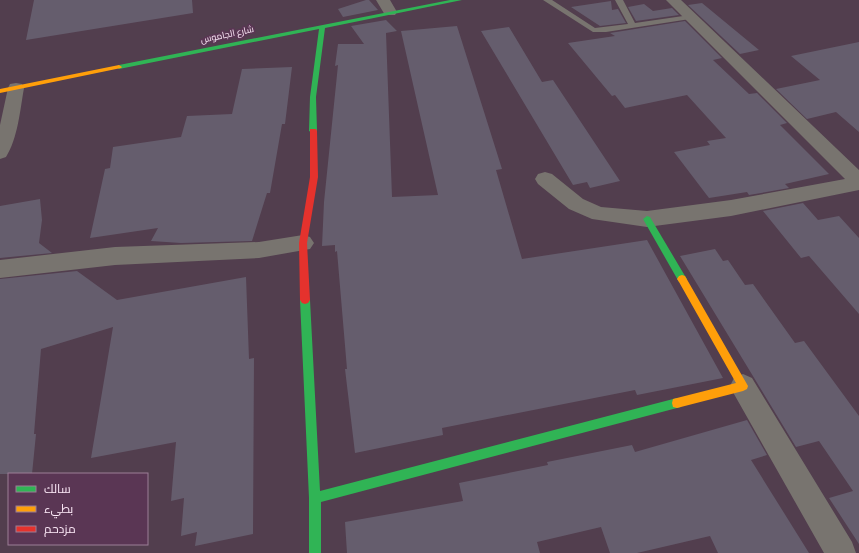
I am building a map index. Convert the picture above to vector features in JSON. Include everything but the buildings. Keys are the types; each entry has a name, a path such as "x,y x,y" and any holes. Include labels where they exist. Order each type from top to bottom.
{"street":[{"name":"شارع الجاموس","path":"8,89 322,26 387,6 459,0"},
{"path":"673,0 859,182"},
{"path":"315,553 315,498 303,243 314,177 313,97 322,26"},
{"path":"0,153 9,124 8,89"},
{"path":"545,178 576,204 599,214 647,219 731,208 859,182"},
{"path":"647,219 841,553"},
{"path":"0,269 115,256 259,250 303,243"},
{"path":"315,498 743,386"}],"lane":[{"path":"547,0 593,30 606,30 690,17"},
{"path":"619,0 633,26"}],"traffic: fast":[{"path":"119,67 459,0"},
{"path":"313,131 313,97 322,26"},
{"path":"647,219 682,279"},
{"path":"305,300 315,498 315,553"},
{"path":"315,498 677,403"}],"traffic: slow":[{"path":"0,91 119,67"},
{"path":"677,403 743,386 682,279"}],"traffic: jam":[{"path":"305,300 303,243 314,177 313,131"}]}
